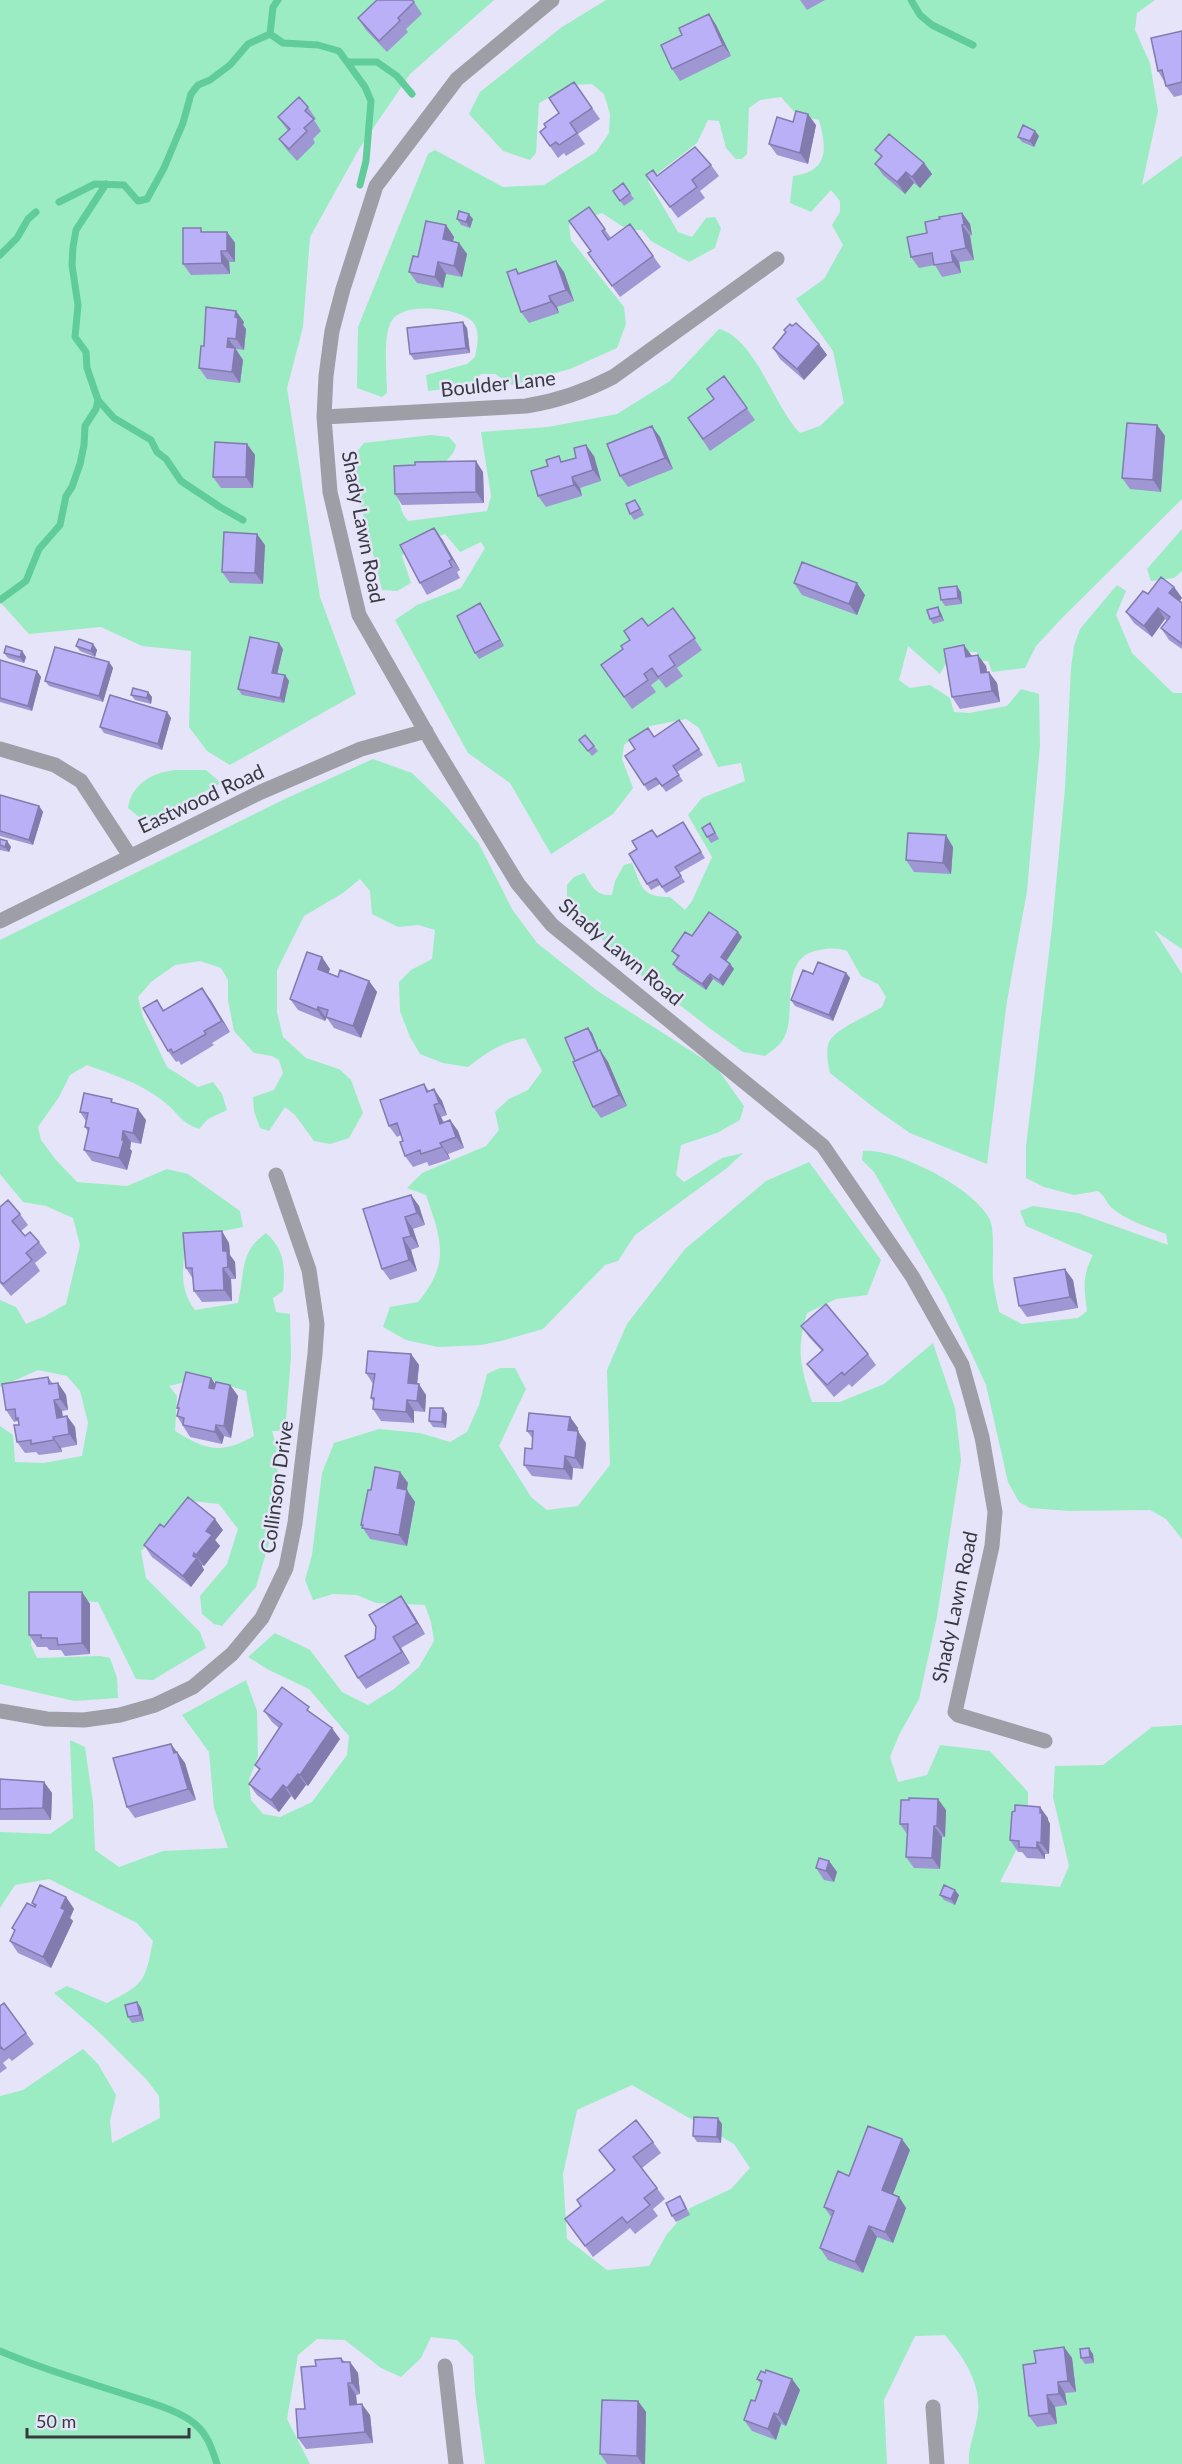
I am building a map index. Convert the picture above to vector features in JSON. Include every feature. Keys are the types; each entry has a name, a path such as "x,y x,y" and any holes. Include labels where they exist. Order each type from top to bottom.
{"street":[{"name":"Shady Lawn Road","path":"552,0 457,79 376,186 343,288 332,332 326,376 324,417 330,492 358,615 518,884 552,925 823,1146 912,1276 962,1365 982,1437 995,1512 992,1546 955,1712 958,1715 1045,1741"},
{"name":"Boulder Lane","path":"324,417 505,408 557,402 613,377 777,259"},
{"name":"Eastwood Road","path":"0,921 261,792 361,749 426,731"},
{"path":"0,749 56,765 81,781 130,856"},
{"name":"Collinson Drive","path":"0,1711 47,1719 84,1720 120,1715 154,1705 192,1687 232,1654 262,1618 286,1568 295,1524 315,1354 316,1324 309,1269 276,1174"},
{"path":"446,2366 456,2464"},
{"path":"933,2407 937,2464"}],"green space":[{"path":"0,0 494,0 410,74 359,149 310,237 303,327 287,388 320,597 356,694 230,765 207,751 189,727 191,651 142,646 101,627 29,634 0,602"},
{"path":"606,0 1155,0 1137,13 1135,30 1150,63 1158,111 1142,185 1182,156 1182,499 1062,618 1036,646 1025,668 992,672 988,661 978,661 977,652 952,653 940,674 908,646 899,680 910,688 930,685 950,698 954,712 969,713 1007,706 1021,689 1039,694 1040,745 1027,891 1007,1001 987,1164 910,1133 830,1073 827,1052 830,1040 847,1026 882,1007 886,997 878,984 861,976 847,951 820,950 806,955 798,963 793,975 787,1030 782,1041 765,1056 743,1052 712,1030 628,965 567,904 567,885 574,877 584,873 598,892 612,895 615,881 624,865 632,863 641,884 648,893 670,897 685,910 692,901 712,857 688,815 702,798 745,781 741,763 718,767 699,728 686,719 650,726 624,745 622,759 633,788 613,814 551,854 510,783 468,753 395,620 417,605 461,588 485,548 481,542 460,552 445,534 411,547 402,556 411,583 397,591 382,590 355,482 353,456 364,443 431,435 449,437 456,445 448,460 396,493 403,514 408,521 487,511 491,496 481,432 548,427 617,414 670,381 719,329 732,335 744,346 800,433 820,426 844,403 833,351 796,299 824,279 843,245 832,225 840,212 840,201 831,190 811,212 790,203 793,176 805,173 819,164 824,149 819,120 797,115 781,97 760,100 749,108 747,154 742,159 736,159 726,148 719,121 708,120 697,143 648,181 678,232 692,237 706,218 715,217 721,228 715,248 689,262 651,241 642,230 628,230 602,213 569,225 571,240 624,307 626,324 617,348 570,369 512,385 495,374 481,374 472,386 428,391 426,375 467,364 475,357 477,329 472,321 456,313 432,309 409,310 393,319 387,333 387,393 382,397 357,388 358,327 428,154 435,150 503,187 544,185 596,152 609,133 610,114 604,94 592,84 572,85 539,103 536,153 530,160 503,151 469,114 480,92 562,27"},
{"path":"1182,529 1182,571 1174,578 1151,581 1147,569"},
{"path":"1117,585 1126,591 1116,615 1132,653 1173,693 1182,693 1182,949 1154,930 1182,974 1182,1539 1166,1519 1150,1510 1069,1511 1030,1508 1019,1502 1008,1482 986,1385 945,1296 874,1172 862,1160 863,1151 895,1156 914,1163 952,1184 982,1208 992,1225 993,1280 999,1312 1022,1324 1078,1318 1087,1311 1085,1282 1093,1255 1026,1226 1020,1211 1033,1206 1078,1213 1168,1245 1166,1234 1125,1217 1111,1207 1098,1191 1074,1195 1044,1187 1026,1178 1026,1147 1052,927 1065,788 1074,646 1080,629"},
{"path":"373,759 412,773 447,807 479,844 512,909 537,943 599,992 716,1067 744,1106 740,1120 717,1133 681,1145 676,1175 684,1182 722,1158 743,1153 727,1168 635,1235 618,1261 605,1265 543,1329 481,1345 438,1347 406,1340 383,1327 390,1307 418,1302 435,1275 440,1250 436,1225 426,1195 407,1188 422,1173 486,1146 499,1130 495,1112 509,1099 528,1090 542,1071 525,1038 495,1049 468,1067 443,1063 420,1054 410,1037 400,1011 399,982 411,970 432,959 435,930 418,925 398,927 372,914 370,891 360,879 343,893 304,916 277,970 277,1012 283,1037 306,1058 339,1069 351,1080 363,1113 349,1138 330,1144 314,1141 295,1115 285,1107 269,1131 260,1128 254,1111 253,1097 274,1090 283,1073 279,1060 272,1056 254,1053 234,1031 228,1000 228,980 221,968 200,961 175,965 151,982 138,997 143,1017 167,1067 198,1087 213,1082 222,1094 227,1110 208,1119 199,1129 183,1120 168,1105 146,1089 87,1065 70,1075 59,1097 38,1127 41,1140 77,1182 127,1186 167,1169 188,1174 240,1211 243,1227 198,1236 185,1245 184,1287 195,1310 238,1303 244,1264 251,1248 266,1233 277,1246 284,1267 283,1291 273,1298 276,1312 290,1314 291,1357 285,1431 272,1431 279,1455 271,1536 256,1587 222,1626 214,1624 202,1614 200,1596 227,1564 238,1529 219,1504 192,1501 141,1551 146,1578 200,1632 206,1648 153,1680 136,1679 98,1602 33,1598 31,1645 37,1658 100,1656 110,1658 117,1678 118,1698 74,1701 0,1684 0,1426 13,1435 15,1462 44,1463 82,1456 88,1423 80,1391 67,1376 38,1370 0,1387 0,1300 16,1307 26,1324 66,1304 80,1245 73,1218 46,1206 23,1202 0,1174 0,940 285,799","holes":["203,1378 246,1391 254,1436 232,1446 213,1448 175,1431 177,1396 169,1386"]},
{"path":"175,770 206,770 221,783 161,815 144,821 128,808 134,792 144,781 158,774"},
{"path":"809,1162 881,1260 867,1295 836,1299 807,1313 801,1338 801,1358 812,1402 840,1402 884,1384 933,1343 955,1408 961,1460 937,1617 919,1699 890,1757 898,1782 927,1775 940,1745 990,1751 1028,1792 1028,1827 1000,1882 1060,1887 1069,1866 1053,1797 1055,1766 1103,1765 1152,1727 1182,1725 1182,2464 969,2464 978,2410 976,2387 966,2365 945,2335 915,2336 884,2400 887,2464 485,2464 475,2392 473,2356 457,2340 431,2337 421,2358 401,2377 381,2368 345,2340 317,2339 298,2355 287,2419 310,2464 0,2464 0,2096 23,2090 83,2049 98,2064 116,2095 110,2121 112,2143 160,2118 159,2096 147,2080 100,2033 54,1993 67,1986 107,2003 120,1997 141,1980 148,1965 153,1941 137,1923 49,1879 15,1885 0,1908 0,1832 50,1834 73,1818 70,1740 85,1747 93,1802 95,1850 119,1867 163,1851 228,1848 214,1808 209,1752 182,1715 246,1680 257,1711 258,1756 249,1780 251,1800 263,1814 280,1817 312,1802 347,1755 349,1736 309,1689 248,1657 275,1633 310,1650 342,1692 368,1705 394,1689 419,1667 434,1641 425,1605 376,1603 357,1595 333,1594 313,1600 305,1580 312,1555 322,1473 334,1443 379,1429 420,1433 450,1442 467,1432 479,1405 487,1374 500,1368 515,1368 526,1389 499,1446 531,1497 547,1510 578,1506 610,1465 607,1370 627,1324 685,1249 766,1181","holes":["632,2085 734,2144 750,2168 731,2189 690,2208 667,2234 649,2266 607,2270 567,2239 563,2174 577,2110"]}],"building":[{"path":"377,0 412,0 414,2 398,18 400,21 379,41 358,18"},
{"path":"709,14 723,45 672,69 661,45 682,35 679,28"},
{"path":"1182,31 1182,82 1166,86 1162,70 1158,71 1151,38"},
{"path":"574,82 592,108 570,123 577,133 559,145 556,142 550,146 540,132 546,127 544,124 559,113 549,98"},
{"path":"299,97 308,107 305,111 314,119 304,128 307,131 289,149 279,139 290,129 278,117"},
{"path":"796,111 808,114 800,153 769,144 777,117 793,122"},
{"path":"1023,125 1035,131 1030,141 1018,137"},
{"path":"889,134 924,163 912,177 906,172 897,182 875,164 882,156 875,150"},
{"path":"695,147 711,165 692,180 697,187 670,207 646,175 653,170 657,176"},
{"path":"623,183 630,193 620,201 613,191"},
{"path":"589,207 605,229 602,231 608,240 630,224 653,256 612,286 588,253 591,251 569,221"},
{"path":"459,211 469,214 466,222 457,219"},
{"path":"962,213 966,248 951,251 953,262 934,265 932,253 911,257 907,237 927,233 925,222"},
{"path":"426,221 446,225 443,239 459,243 454,266 438,262 435,277 409,272 413,256 418,257"},
{"path":"183,228 201,228 201,232 227,232 227,251 221,251 222,263 183,264"},
{"path":"556,261 566,290 549,296 551,302 521,312 507,272 516,269 518,274"},
{"path":"206,307 236,311 235,317 238,318 236,339 228,338 227,347 235,348 232,372 199,368 201,346 204,346"},
{"path":"463,322 466,348 410,354 407,328"},
{"path":"796,323 819,344 797,369 773,348 786,332 784,330 790,324 792,326"},
{"path":"724,376 747,408 703,439 688,418 714,399 707,389"},
{"path":"1127,423 1157,425 1153,480 1122,478"},
{"path":"652,426 665,458 620,476 607,444"},
{"path":"215,442 247,444 246,477 213,477"},
{"path":"586,445 593,470 572,477 574,485 538,496 531,471 548,466 546,460 559,456 561,462 576,458 574,448"},
{"path":"476,461 476,492 395,494 394,466 415,465 415,462"},
{"path":"635,500 640,509 630,514 626,504"},
{"path":"434,528 452,559 449,561 452,567 420,583 400,545"},
{"path":"224,532 257,534 255,573 222,572"},
{"path":"802,562 857,583 849,604 794,583"},
{"path":"1161,577 1174,587 1169,593 1182,603 1182,644 1161,628 1170,617 1158,608 1144,626 1126,612 1143,591 1148,594"},
{"path":"957,586 958,598 941,600 939,588"},
{"path":"480,603 500,640 475,653 457,616"},
{"path":"938,607 940,616 930,619 927,610"},
{"path":"673,608 695,638 669,656 675,665 658,677 652,668 644,674 648,680 624,697 601,665 623,649 621,646 630,640 624,631 642,618 648,626"},
{"path":"250,637 279,643 272,673 285,675 280,698 238,689"},
{"path":"79,639 93,644 91,651 76,646"},
{"path":"964,645 966,657 978,655 981,673 989,672 992,691 952,697 944,649"},
{"path":"6,646 22,651 20,657 4,653"},
{"path":"55,647 109,662 99,696 45,681"},
{"path":"0,660 37,671 28,706 0,698"},
{"path":"133,688 148,692 147,698 131,695"},
{"path":"110,695 167,712 158,744 100,727"},
{"path":"679,720 699,749 673,766 679,775 662,786 656,778 644,785 625,756 635,749 629,740 648,728 654,737"},
{"path":"585,735 594,746 588,751 579,740"},
{"path":"0,795 39,806 29,840 0,831"},
{"path":"683,822 701,852 675,867 681,876 662,887 657,879 647,884 629,854 637,849 632,841 652,830 657,837"},
{"path":"710,823 715,833 707,837 702,828"},
{"path":"908,833 946,835 943,863 906,860"},
{"path":"0,839 7,841 5,847 0,845"},
{"path":"709,912 738,932 721,957 730,964 719,980 710,974 702,984 673,964 679,956 672,951 685,932 692,936"},
{"path":"307,952 322,957 318,969 338,977 340,970 369,981 353,1026 326,1017 328,1010 318,1007 317,1010 290,999"},
{"path":"818,962 846,973 829,1015 791,1000 803,970 813,974"},
{"path":"202,988 222,1021 204,1031 206,1034 173,1053 171,1049 168,1051 143,1008 157,1000 163,1011"},
{"path":"588,1028 598,1051 575,1061 565,1038"},
{"path":"600,1050 619,1095 593,1107 573,1062"},
{"path":"424,1084 427,1092 434,1089 439,1103 434,1105 440,1124 450,1120 456,1137 440,1143 442,1147 421,1154 420,1150 405,1156 397,1123 389,1126 380,1100"},
{"path":"84,1093 112,1099 111,1102 138,1109 133,1133 123,1131 122,1140 124,1140 119,1158 84,1150 89,1128 85,1127 88,1113 80,1112"},
{"path":"411,1195 417,1213 405,1217 411,1236 403,1238 409,1260 382,1269 363,1209"},
{"path":"8,1200 20,1214 12,1221 25,1236 30,1232 39,1242 26,1253 32,1260 3,1284 0,1281 0,1207"},
{"path":"222,1231 223,1251 227,1251 228,1267 223,1268 224,1290 194,1291 192,1268 186,1268 183,1233"},
{"path":"1065,1269 1070,1297 1019,1306 1014,1278"},
{"path":"826,1304 868,1354 844,1375 842,1372 827,1385 807,1364 823,1350 801,1326"},
{"path":"368,1351 411,1354 408,1383 419,1384 417,1401 407,1400 406,1412 373,1409 374,1398 371,1398 375,1374 366,1373"},
{"path":"186,1372 211,1378 209,1388 214,1389 216,1382 230,1385 224,1426 216,1425 215,1432 183,1425 184,1418 177,1416"},
{"path":"48,1377 49,1384 58,1383 60,1399 54,1400 57,1418 67,1416 69,1434 53,1437 54,1440 31,1444 31,1440 17,1442 14,1425 19,1425 18,1418 16,1419 15,1409 6,1410 2,1384"},
{"path":"430,1408 443,1408 442,1422 429,1421"},
{"path":"529,1413 570,1417 568,1430 578,1431 575,1458 565,1456 564,1469 524,1465 525,1448 532,1449 533,1431 527,1431"},
{"path":"375,1467 400,1472 397,1488 407,1490 399,1535 362,1528 368,1490 371,1490"},
{"path":"188,1497 215,1519 206,1531 212,1535 196,1555 194,1553 193,1556 197,1558 183,1576 144,1545 160,1524 164,1527"},
{"path":"29,1592 82,1592 82,1643 58,1645 57,1638 29,1635"},
{"path":"401,1596 417,1623 393,1637 402,1652 358,1678 345,1656 375,1639 376,1627 369,1615"},
{"path":"282,1687 309,1707 307,1710 332,1728 300,1775 298,1774 287,1788 283,1785 271,1800 249,1784 260,1769 255,1765 282,1724 264,1711"},
{"path":"171,1744 174,1753 177,1752 188,1789 127,1807 113,1758"},
{"path":"0,1779 44,1782 43,1808 0,1809"},
{"path":"909,1798 938,1799 932,1858 906,1857 908,1824 900,1824 901,1800 909,1800"},
{"path":"1015,1805 1040,1807 1040,1813 1042,1813 1041,1843 1037,1842 1037,1848 1019,1847 1019,1841 1010,1840 1012,1812 1015,1811"},
{"path":"819,1858 829,1861 826,1871 816,1868"},
{"path":"40,1885 66,1897 61,1908 65,1910 43,1957 10,1941 15,1930 12,1928 27,1903 35,1907 36,1905 32,1903"},
{"path":"944,1885 955,1890 951,1899 940,1895"},
{"path":"137,2002 140,2015 128,2017 125,2005"},
{"path":"4,2003 26,2033 4,2050 0,2048 0,2006"},
{"path":"694,2117 718,2118 717,2137 693,2136"},
{"path":"636,2120 653,2142 633,2157 657,2188 644,2198 650,2205 627,2223 622,2217 585,2246 565,2219 581,2206 577,2200 615,2170 599,2150"},
{"path":"868,2126 902,2139 882,2190 899,2197 885,2232 869,2226 855,2262 820,2248 834,2211 824,2207 838,2171 849,2176"},
{"path":"680,2196 686,2209 672,2216 666,2203"},
{"path":"1064,2347 1068,2381 1058,2382 1059,2394 1047,2395 1049,2413 1029,2416 1023,2365 1036,2363 1034,2351"},
{"path":"1089,2348 1090,2357 1081,2358 1080,2349"},
{"path":"341,2358 342,2362 350,2362 352,2383 348,2383 350,2405 362,2404 365,2432 298,2438 296,2409 305,2409 301,2367 316,2366 315,2360"},
{"path":"766,2370 792,2379 778,2415 774,2413 768,2429 744,2420 751,2400 755,2401 762,2381 757,2379 761,2371 765,2373"},
{"path":"602,2400 638,2401 637,2456 600,2454"}],"waterway":[{"path":"59,202 95,184 124,185 138,201 147,199 164,168 183,123 191,94 198,85 210,80 230,65 248,44 270,34 273,7 278,0"},
{"path":"911,0 920,15 932,25 973,45"},
{"path":"270,34 283,43 318,45 339,51 365,87 371,101 366,161 360,185"},
{"path":"348,62 377,62 397,76 412,94"},
{"path":"106,184 76,230 72,265 78,305 75,337 86,352 87,368 98,400 114,418 151,440 157,452 166,459 181,481 243,520"},
{"path":"0,255 17,238 28,219 36,212"},
{"path":"0,600 26,581 39,549 60,525 66,496 72,487 80,464 85,426 96,409 98,400"},
{"path":"0,2351 153,2404 188,2419 209,2442 217,2464"}]}
